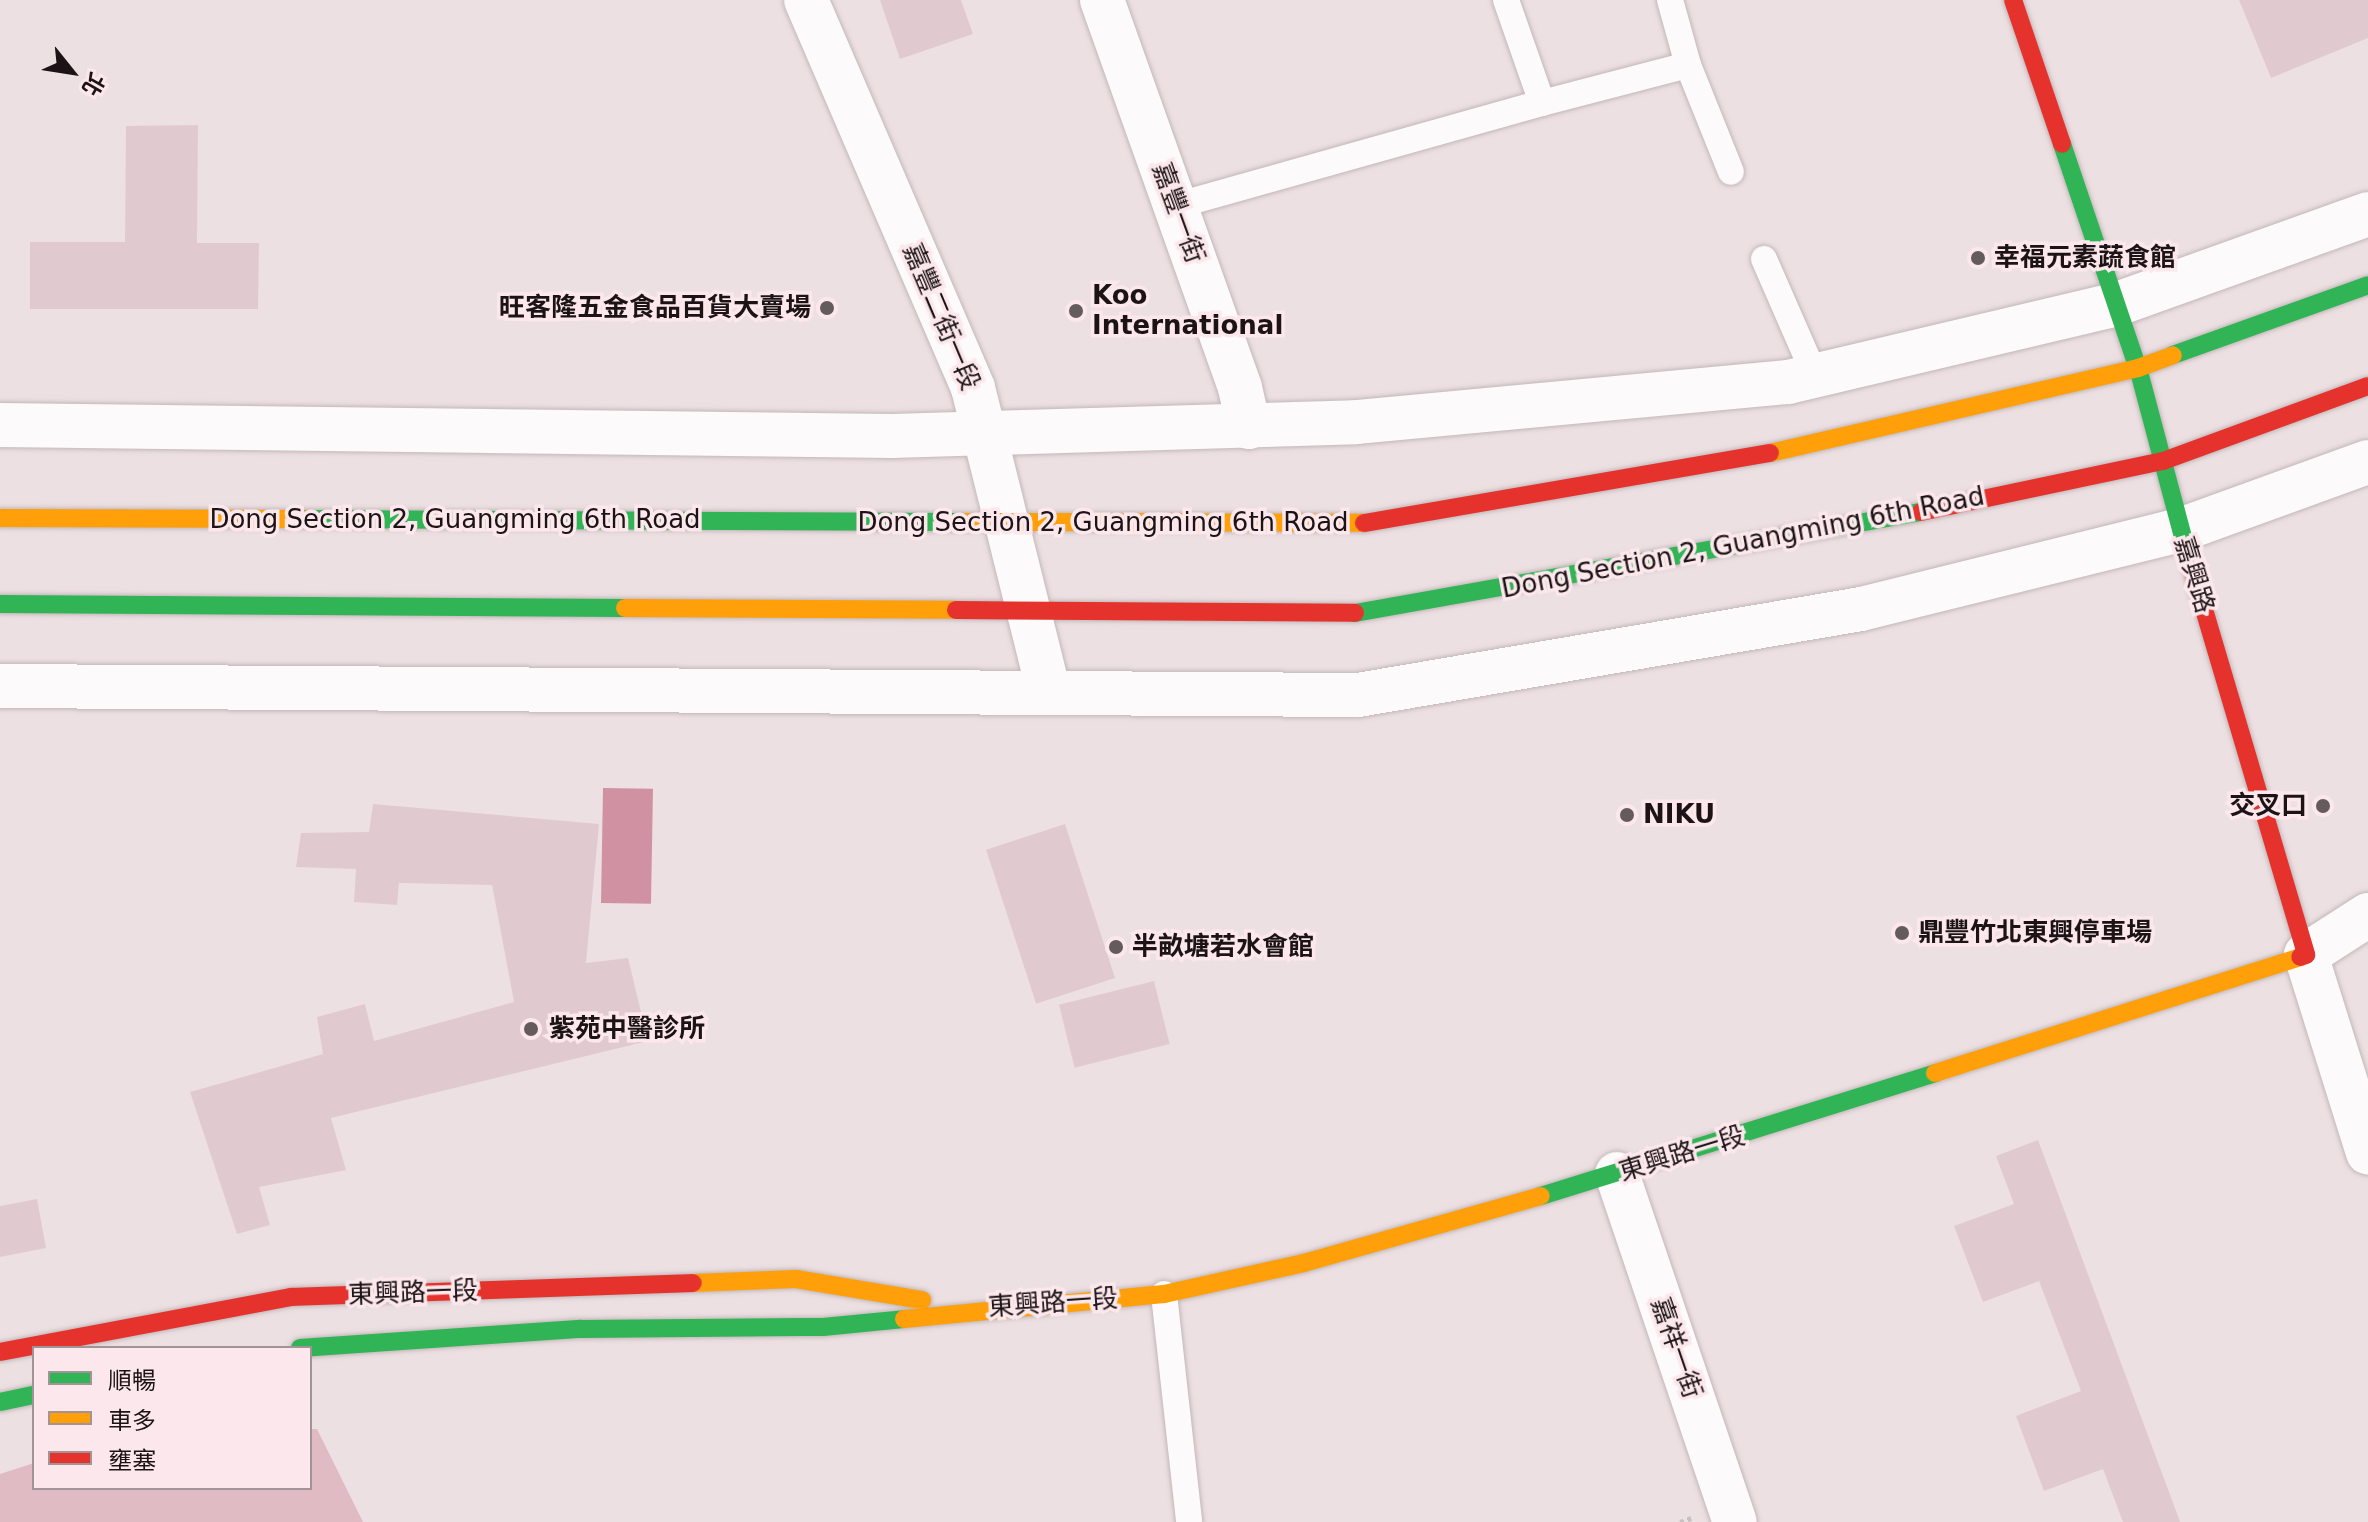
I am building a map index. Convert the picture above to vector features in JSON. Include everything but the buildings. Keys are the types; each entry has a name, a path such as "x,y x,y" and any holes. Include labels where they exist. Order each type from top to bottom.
{"main road":[{"name":"嘉興路","path":"2013,0 2138,368 2180,530 2306,955"},
{"name":"Dong Section 2, Guangming 6th Road","path":"0,518 1358,524 1801,448 2138,368 2368,285"},
{"name":"Dong Section 2, Guangming 6th Road","path":"0,604 1361,613 1847,528 2163,461 2368,386"},
{"name":"東興路一段","path":"312,1347 581,1329 823,1327 972,1308 1164,1294 1304,1263 1617,1174 2306,955"},
{"name":"東興路一段","path":"0,1352 291,1297 796,1279 972,1308"},
{"path":"0,1402 32,1395"}],"street":[{"name":"嘉豐二街一段","path":"806,0 973,388 1049,693"},
{"name":"嘉豐一街","path":"1102,0 1249,427"},
{"path":"0,425 983,434 1356,422 1815,376 2117,304 2368,214"},
{"path":"0,686 1358,695 1861,609 2180,530 2368,462"},
{"name":"東興路一段","path":"2306,955 2368,915"},
{"name":"嘉興路","path":"2306,955 2368,1153"},
{"name":"嘉祥一街","path":"1617,1174 1735,1522"}],"lane":[{"path":"1506,0 1542,103"},
{"path":"1670,0 1688,65 1731,172"},
{"path":"1175,206 1688,65"},
{"path":"1764,259 1815,376"},
{"path":"1164,1294 1189,1522"}],"shaded area":[{"path":"603,788 653,789 651,904 601,903"},
{"path":"312,1429 317,1429 363,1522 0,1522 0,1474 32,1464 32,1490 312,1490"}],"traffic: fast":[{"path":"2062,144 2138,368 2187,552"},
{"path":"2173,355 2368,285"},
{"path":"1355,613 1921,512"},
{"path":"303,519 958,522"},
{"path":"0,604 625,608"},
{"path":"1541,1196 1935,1073"},
{"path":"312,1347 581,1329 823,1327 904,1319"},
{"path":"0,1402 32,1395"}],"traffic: slow":[{"path":"1770,453 2138,368 2173,355"},
{"path":"0,518 303,519"},
{"path":"958,522 1364,523"},
{"path":"625,608 956,610"},
{"path":"1935,1073 2300,957"},
{"path":"904,1319 1164,1294 1304,1263 1541,1196"},
{"path":"693,1283 796,1279 922,1300"}],"traffic: jam":[{"path":"2013,0 2062,144"},
{"path":"1921,512 2163,461 2368,386"},
{"path":"1364,523 1770,453"},
{"path":"2187,552 2306,955 2300,957"},
{"path":"956,610 1355,613"},
{"path":"0,1352 291,1297 693,1283"}],"place":[{"name":"幸福元素蔬食館","path":"1978,258"},
{"name":"旺客隆五金食品百貨大賣場","path":"827,308"},
{"name":"Koo International","path":"1076,311"},
{"name":"交叉口","path":"2323,806"},
{"name":"NIKU","path":"1627,815"},
{"name":"鼎豐竹北東興停車場","path":"1902,933"},
{"name":"半畝塘若水會館","path":"1116,947"},
{"name":"紫苑中醫診所","path":"531,1029"}]}
